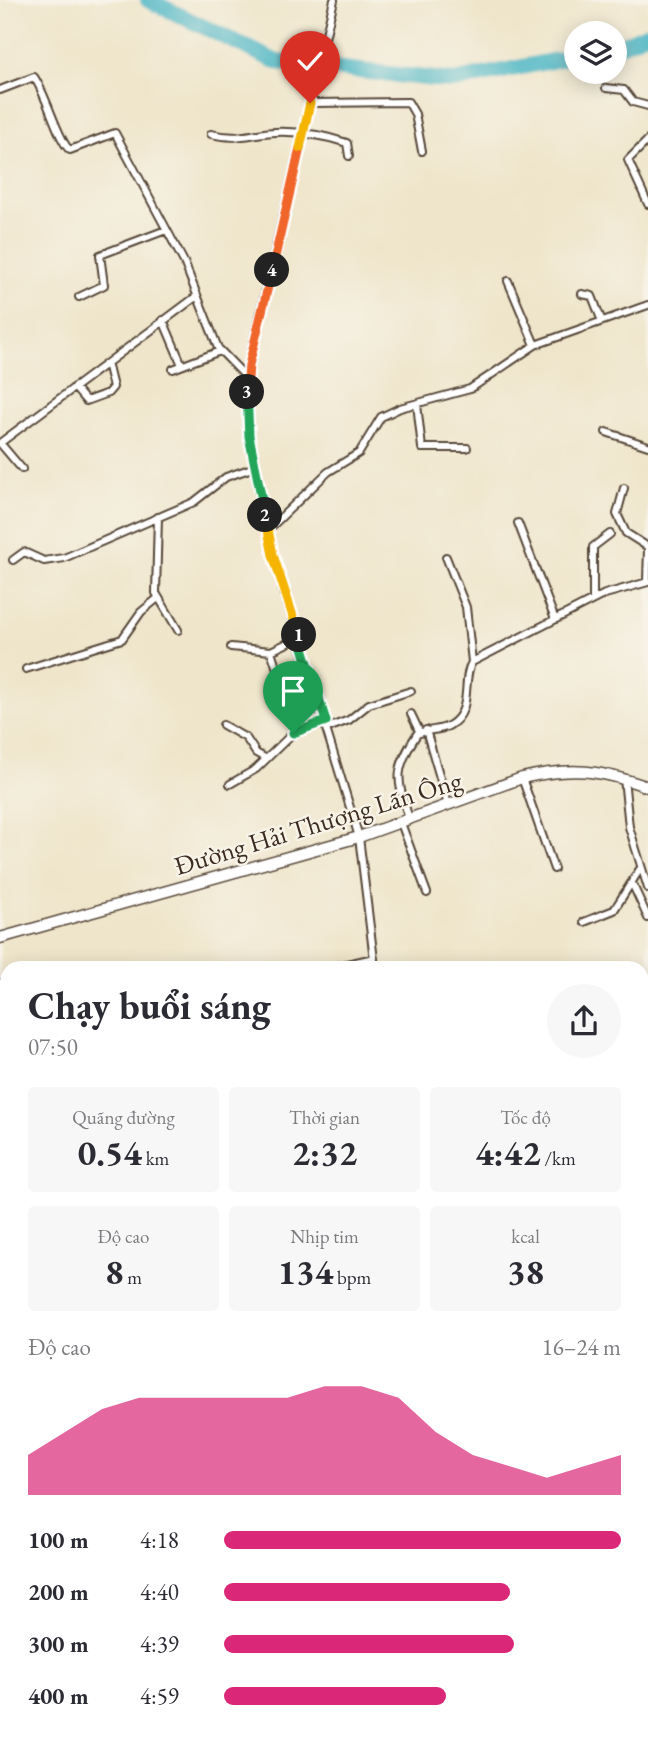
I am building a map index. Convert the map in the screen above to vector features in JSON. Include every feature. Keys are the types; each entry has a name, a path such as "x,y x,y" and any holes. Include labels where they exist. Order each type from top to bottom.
{"street":[{"path":"334,0 247,378 249,436 273,555 359,837 374,961"},
{"path":"0,90 34,77 52,109 63,143 70,150 115,133 166,230 220,351 247,378"},
{"path":"606,88 624,90 634,102 648,106"},
{"path":"311,100 408,102 415,114 422,151"},
{"path":"211,134 238,138 278,132 303,134 347,143 349,156"},
{"path":"648,140 628,160 648,204"},
{"path":"79,297 104,285 100,255 166,230"},
{"path":"509,281 535,345"},
{"path":"582,294 592,296 601,319"},
{"path":"22,469 0,443 197,296"},
{"path":"269,529 328,472 359,453 378,419 417,404 470,389 535,345 601,319 648,305"},
{"path":"163,320 182,365"},
{"path":"173,369 220,351"},
{"path":"74,387 86,401 111,390 112,378 107,363"},
{"path":"417,404 422,448 467,448"},
{"path":"606,432 648,446"},
{"path":"13,560 24,552 44,561 64,558 194,502 226,477 255,467"},
{"path":"472,662 554,617 647,581 648,547 626,533 617,514 624,488"},
{"path":"158,517 156,588 158,597 177,630"},
{"path":"518,523 554,617"},
{"path":"593,600 593,547 610,534"},
{"path":"428,893 406,821 398,784 398,769 423,731 446,727 457,719 466,702 472,662 466,607 446,557"},
{"path":"26,669 122,639 141,612 158,597"},
{"path":"231,647 271,651 300,637"},
{"path":"271,651 279,675"},
{"path":"230,784 256,769 293,733 349,720 369,704 411,691"},
{"path":"411,714 423,731 448,806"},
{"path":"223,725 246,738 256,753 265,758"},
{"name":"Đường Hải Thượng Lãn Ông","path":"0,938 359,837 522,778 580,768 624,778 648,787"},
{"path":"522,778 554,869"},
{"path":"624,778 629,827 648,888"},
{"path":"584,922 614,911 640,869"},
{"path":"632,883 648,918"},
{"path":"360,961 374,958"}],"waterway":[{"path":"148,0 277,62 453,81 564,58"},
{"path":"627,42 648,33"}],"route":[{"path":"293,733 326,721 273,555 261,503 249,436 247,378 310,103"}]}
